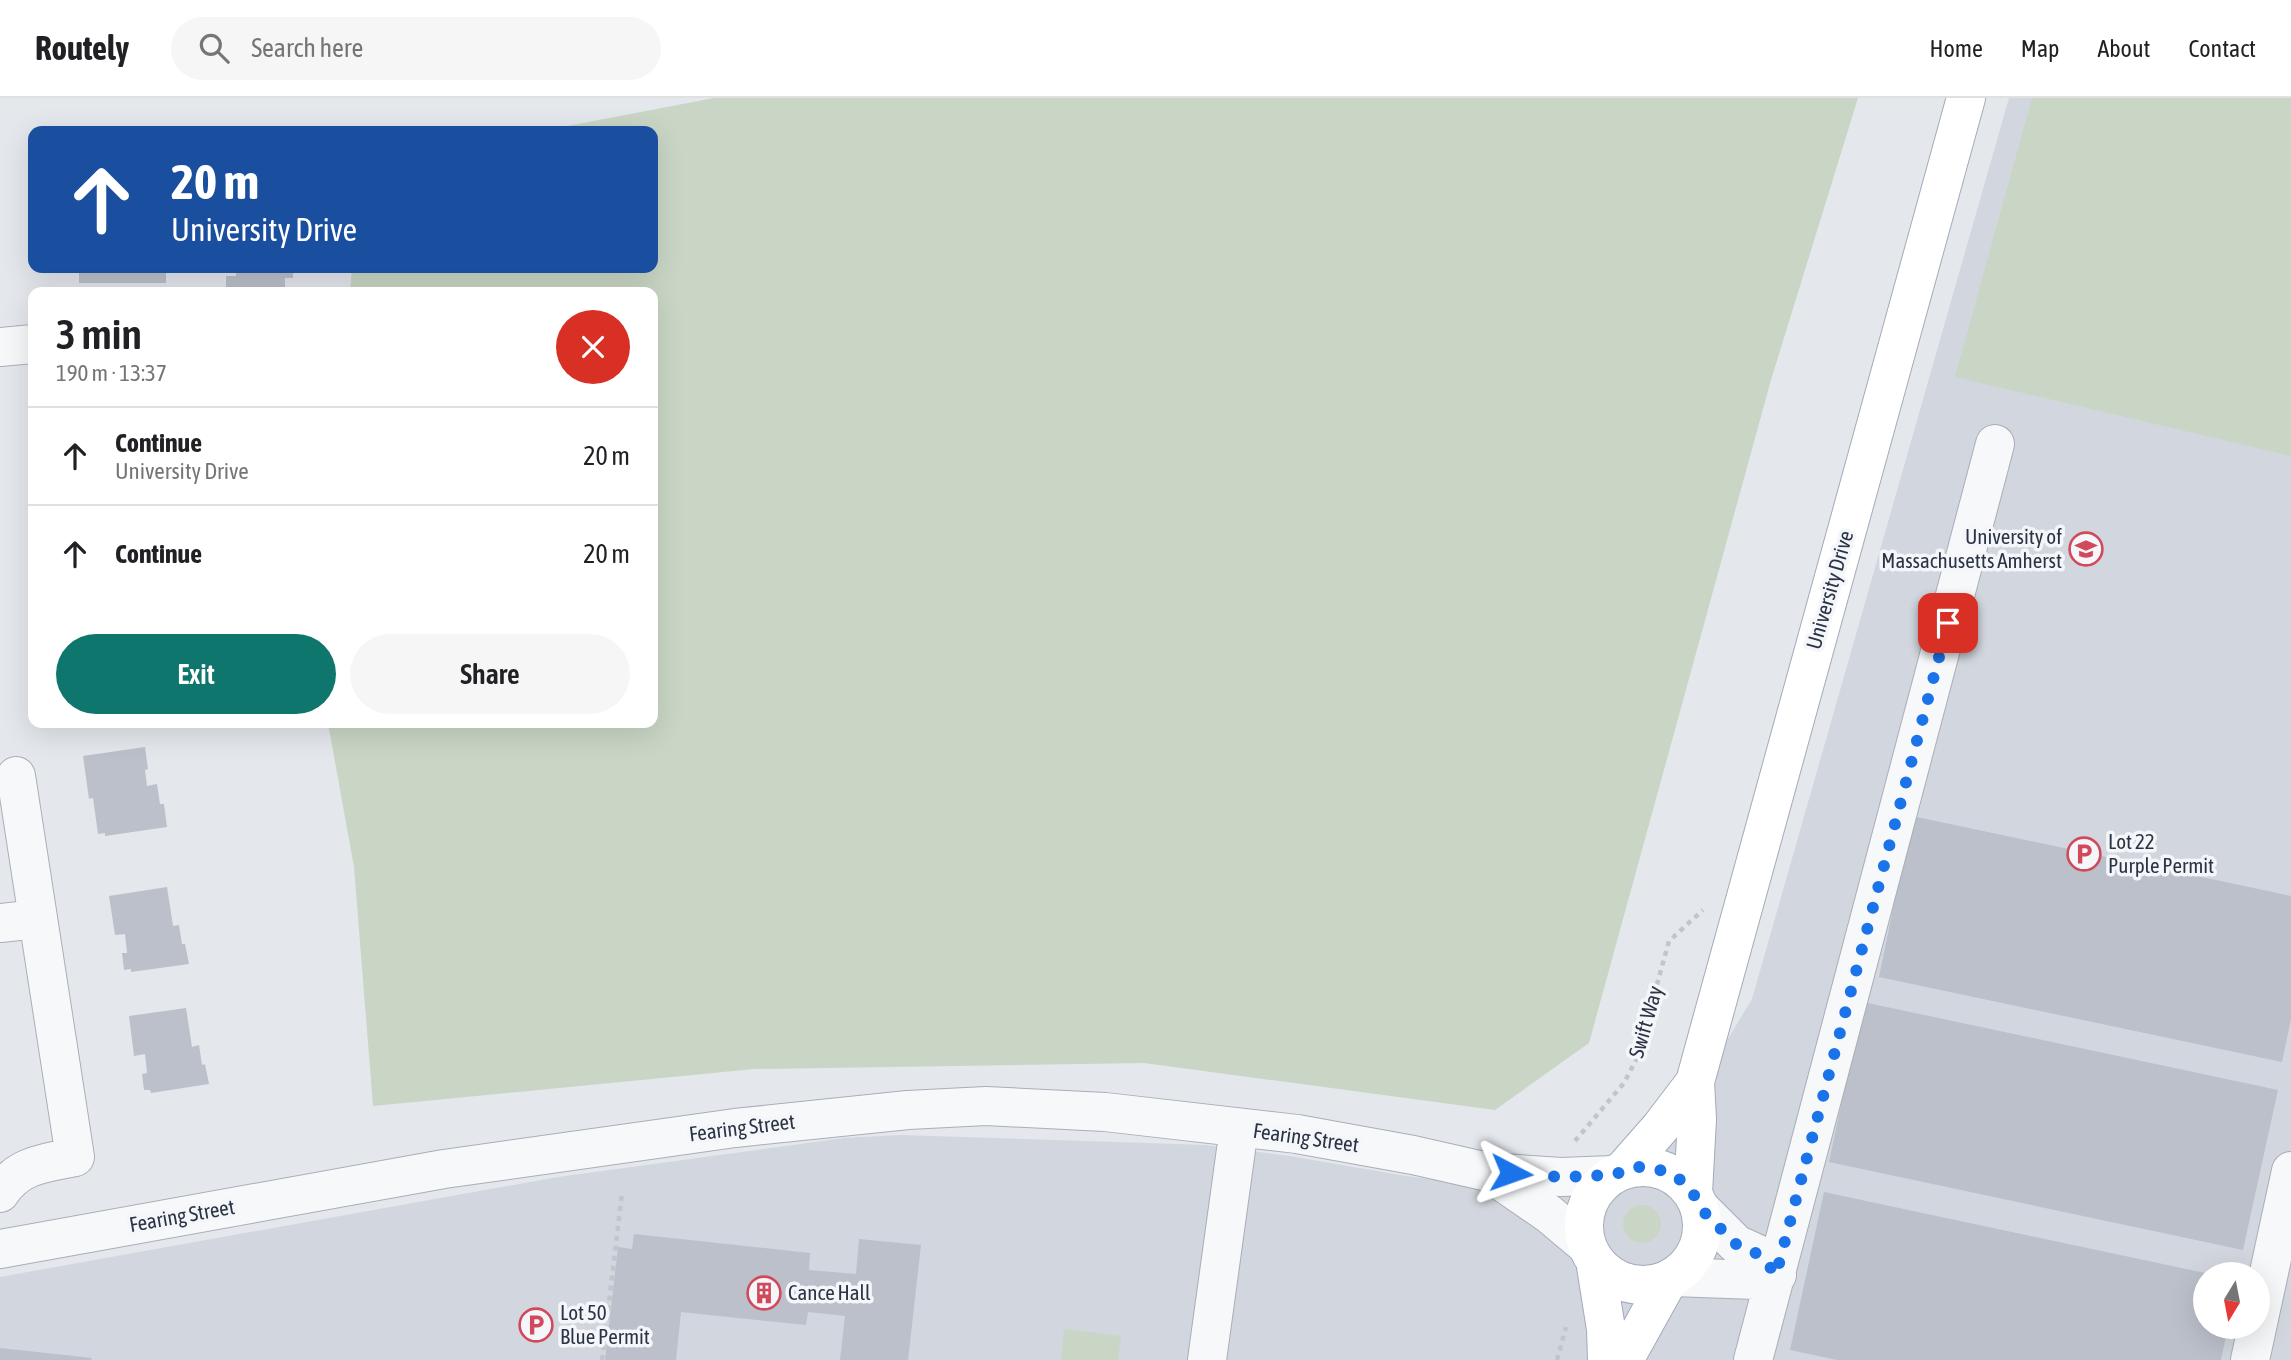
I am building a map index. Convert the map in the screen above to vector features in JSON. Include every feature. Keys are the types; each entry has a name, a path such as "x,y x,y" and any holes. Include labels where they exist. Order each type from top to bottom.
{"main road":[{"name":"University Drive","path":"1624,1360 1671,1278 1686,1267 1701,1240 1703,1224 1696,1200 1695,1082 1966,98"},
{"name":"University Drive","path":"1607,1360 1606,1329 1584,1226 1587,1206 1597,1188 1617,1173 1660,1128 1695,1082"},
{"path":"1617,1173 1638,1167 1669,1173 1682,1181 1696,1200"},
{"path":"1591,1253 1610,1275 1628,1283 1649,1285 1671,1278"}],"street":[{"path":"0,347 28,344"},
{"path":"1753,1360 1995,444"},
{"path":"0,1193 9,1180 27,1168 75,1157 16,776"},
{"path":"0,923 37,919"},
{"name":"Fearing Street","path":"0,1248 444,1169 649,1140 864,1114 986,1106 1105,1112 1297,1134 1488,1172 1561,1177 1617,1173"},
{"path":"1208,1360 1239,1128"},
{"path":"2250,1360 2291,1171"},
{"name":"Fearing Street","path":"1488,1172 1549,1213 1591,1253"},
{"path":"1696,1200 1736,1244 1762,1256 1776,1275"},
{"path":"1671,1278 1756,1280 1776,1275"}],"path":[{"name":"Swift Way","path":"1573,1146 1577,1135 1624,1083 1636,1060 1669,942"},
{"path":"602,1360 622,1193"},
{"path":"1557,1360 1569,1318"}],"shaded area":[{"name":"University of Massachusetts Amherst","path":"2009,98 2291,98 2291,1360 0,1360 0,1277 558,1177 844,1138 901,1135 1206,1145 1492,1188 1576,1188 1684,1112 1752,999"}],"green space":[{"path":"714,98 1858,98 1771,380 1589,1043 1495,1110 1144,1063 754,1069 373,1106 354,867 329,728 658,728 658,287 350,287 352,273 658,273 658,126 567,126"},
{"path":"2032,98 2291,98 2291,456 1955,377"},
{"path":"1642,1205 1656,1210 1661,1224 1656,1238 1642,1243 1628,1238 1623,1224 1628,1210"},
{"path":"1064,1329 1121,1336 1118,1360 1061,1360"}],"building":[{"path":"79,273 166,273 166,283 79,283"},
{"path":"236,273 293,273 293,278 285,278 285,287 226,287 226,276 236,276"},
{"path":"145,747 147,786 157,784 160,804 164,804 167,827 105,836 105,833 98,834 93,798 89,799 83,756"},
{"path":"1912,816 2291,896 2291,1019 2282,1062 1879,977"},
{"path":"167,887 173,926 179,925 189,964 131,972 131,969 124,970 122,953 127,953 125,934 115,935 109,896"},
{"path":"1863,1002 2278,1090 2243,1250 1829,1162"},
{"path":"186,1008 192,1047 199,1045 209,1084 151,1093 150,1090 144,1090 142,1074 147,1073 145,1054 134,1056 129,1016"},
{"path":"1824,1192 2193,1270 2193,1339 2225,1339 2221,1360 1837,1360 1790,1350"},
{"name":"Cance Hall","path":"634,1234 810,1253 809,1270 856,1274 859,1239 921,1245 908,1360 840,1360 845,1316 808,1312 806,1325 681,1312 676,1360 605,1360 618,1247 632,1249"},
{"path":"0,1348 92,1358 0,1360"}],"place":[{"name":"University of Massachusetts Amherst","path":"2086,549"},
{"name":"Lot 22 Purple Permit","path":"2084,854"},
{"name":"Cance Hall","path":"764,1293"},
{"name":"Lot 50 Blue Permit","path":"536,1325"}],"route":[{"path":"1511,1173 1561,1177 1612,1175 1638,1167 1669,1173 1682,1181 1693,1193 1700,1208 1736,1244 1762,1256 1776,1275 1948,623"}]}
